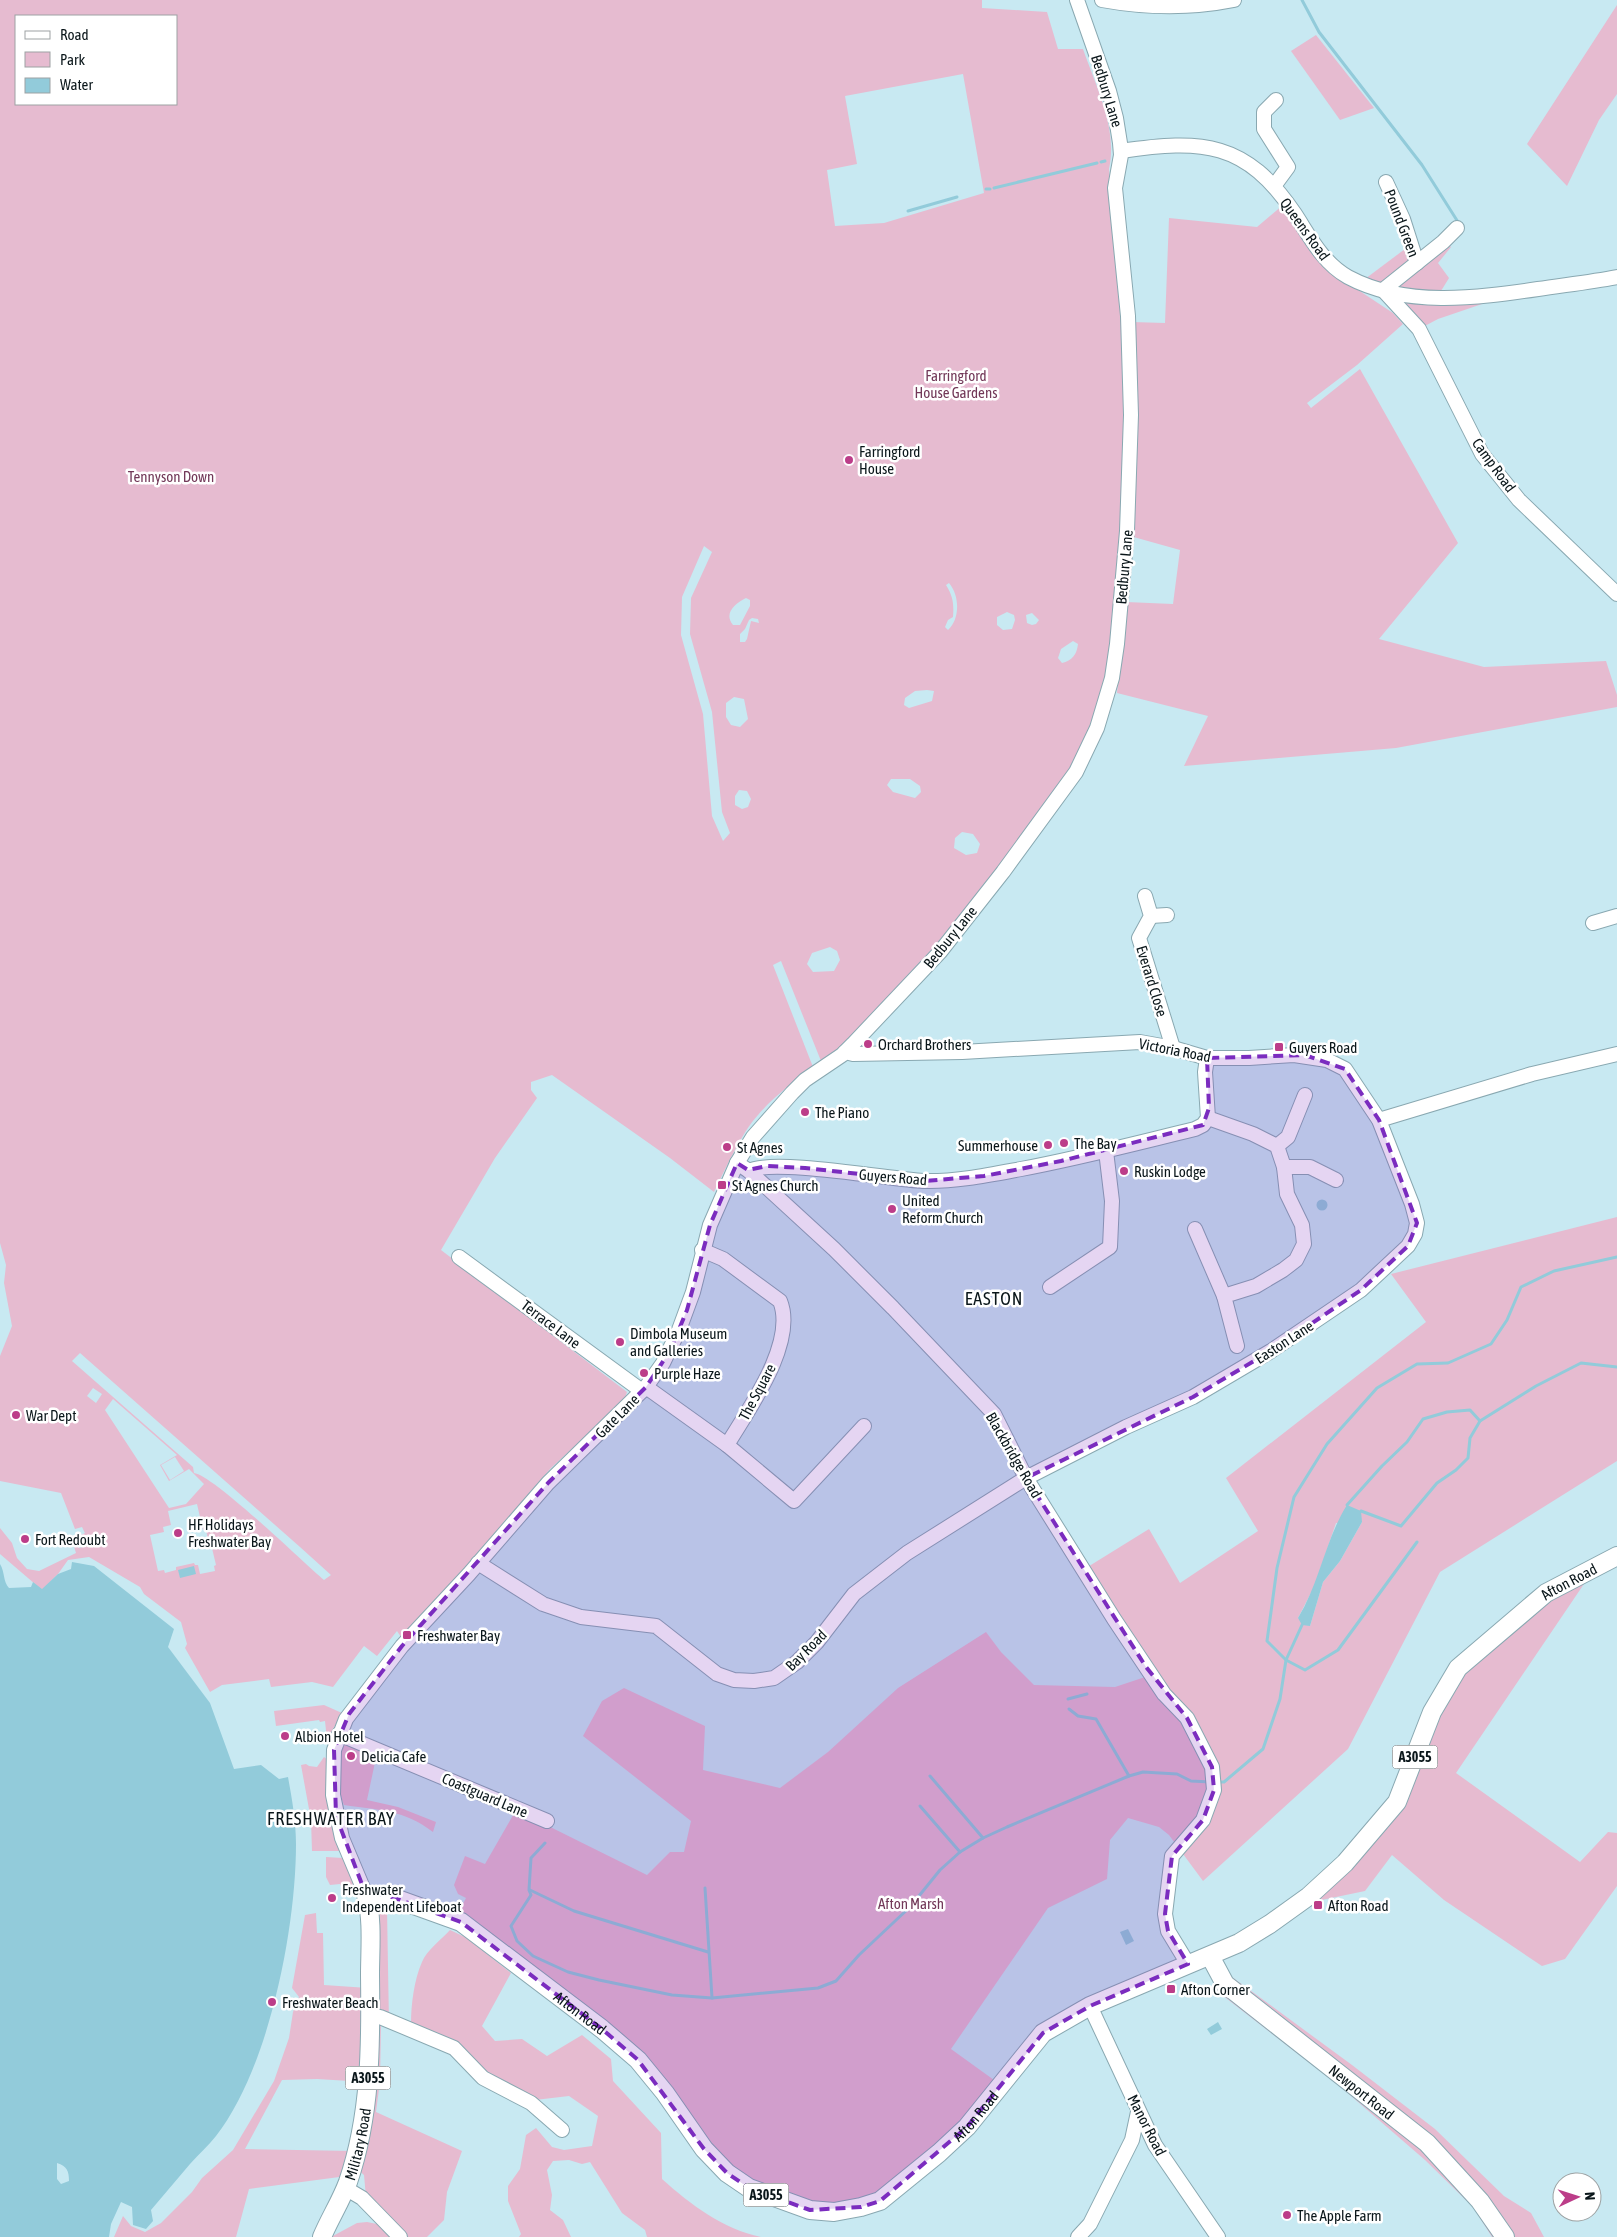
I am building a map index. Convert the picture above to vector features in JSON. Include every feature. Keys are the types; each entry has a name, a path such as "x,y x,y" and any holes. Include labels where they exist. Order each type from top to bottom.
{"main road":[{"name":"Afton Road","path":"366,1895 386,1895 451,1918 473,1931 602,2028 638,2060 665,2093 704,2149 727,2173 749,2188 810,2210 834,2212 861,2208 880,2201 968,2127 1043,2033 1090,2006 1238,1943 1270,1924 1309,1896 1345,1863 1396,1802 1432,1712 1458,1668 1546,1593 1617,1556"},
{"name":"Military Road","path":"322,2237 345,2188 356,2152 367,2093 371,2015 370,1940 366,1895"},
{"name":"Newport Road","path":"1210,1956 1225,1984 1427,2143 1480,2201 1505,2237"}],"street":[{"path":"1077,2 1096,0"},
{"path":"1102,0 1160,8 1234,0"},
{"name":"Bedbury Lane","path":"845,1052 940,952 1035,829 1076,772 1091,744 1105,705 1112,678 1118,644 1127,531 1131,433 1130,341 1115,188 1120,151 1120,135 1109,91 1077,2"},
{"path":"1274,186 1288,167 1264,129 1264,112 1276,100"},
{"name":"Queens Road","path":"1120,151 1189,145 1207,147 1244,161 1263,174 1274,186 1309,240 1330,263 1347,276 1383,290 1442,299 1495,296 1617,278"},
{"name":"Pound Green","path":"1386,182 1403,219 1417,263"},
{"name":"Pound Green","path":"1383,290 1443,242 1457,228"},
{"name":"Camp Road","path":"1383,290 1419,329 1482,454 1519,500 1617,594"},
{"path":"1145,896 1151,916 1168,915"},
{"name":"Everard Close","path":"1151,916 1140,938 1173,1048"},
{"path":"1593,923 1617,916"},
{"name":"Victoria Road","path":"845,1052 853,1054 951,1052 1140,1042 1173,1048 1207,1058 1294,1055 1327,1060 1345,1069 1379,1120"},
{"name":"Gate Lane","path":"366,1895 349,1857 336,1816 333,1795 334,1750 339,1734 350,1714 383,1669 548,1484 644,1389 663,1363 679,1330 693,1292 702,1250 714,1215 737,1163 753,1137 786,1098 805,1080 845,1052"},
{"path":"1379,1120 1532,1074 1617,1054"},
{"path":"1207,1058 1205,1072 1208,1118 1253,1134 1277,1146 1284,1167 1287,1194 1302,1225 1304,1244 1296,1260 1283,1270 1256,1286 1224,1296"},
{"path":"1277,1146 1288,1136 1305,1095"},
{"name":"Guyers Road","path":"749,1171 767,1166 805,1168 924,1181 984,1176 1106,1151 1196,1129 1203,1125 1208,1118"},
{"name":"Easton Lane","path":"1026,1478 1126,1427 1193,1397 1272,1352 1361,1290 1408,1246 1415,1234 1416,1223 1412,1204 1379,1120"},
{"path":"1050,1287 1110,1247 1112,1201 1106,1151"},
{"name":"Blackbridge Road","path":"737,1163 749,1171 834,1249 894,1308 994,1414 1026,1478 1164,1694 1187,1718 1213,1771 1214,1790 1203,1820 1172,1856 1165,1914 1168,1931 1188,1964"},
{"path":"1284,1167 1310,1167 1336,1180"},
{"path":"1196,1229 1224,1296 1237,1346"},
{"name":"The Square","path":"702,1250 723,1259 780,1301 784,1311 784,1322 775,1358 764,1386 727,1445"},
{"name":"Terrace Lane","path":"459,1257 644,1389"},
{"path":"644,1389 727,1445 794,1501 864,1426"},
{"name":"Bay Road","path":"478,1563 543,1604 581,1617 656,1626 717,1674 734,1680 754,1681 774,1678 797,1662 817,1642 854,1594 907,1553 1026,1478"},
{"name":"Coastguard Lane","path":"339,1734 547,1821"},
{"name":"Manor Road","path":"1090,2006 1116,2058 1138,2112 1155,2144 1218,2237"},
{"path":"371,2015 454,2048 482,2078 531,2103 562,2130"},
{"path":"1078,2237 1090,2224 1132,2140 1138,2112"},
{"path":"1132,2140 1155,2144"},
{"path":"345,2188 362,2198 400,2237"}],"highlighted area":[{"path":"1305,1055 1345,1069 1379,1120 1417,1223 1408,1246 1361,1290 1271,1351 1193,1397 1026,1478 1146,1667 1187,1718 1212,1767 1214,1790 1203,1820 1172,1856 1165,1914 1168,1931 1188,1964 1090,2006 1043,2033 967,2127 880,2201 861,2207 810,2210 749,2188 727,2173 704,2149 638,2060 602,2029 461,1922 386,1895 366,1895 336,1816 334,1750 349,1714 402,1646 548,1483 646,1387 670,1351 687,1310 710,1225 737,1163 748,1170 767,1166 805,1168 924,1181 984,1176 1061,1161 1203,1125 1209,1108 1207,1058"}],"green space":[{"path":"0,0 982,0 982,8 1047,12 1058,49 1083,49 1104,108 1111,138 1109,169 1128,356 1124,530 1103,704 1073,771 935,952 843,1050 821,1061 781,961 773,965 813,1067 777,1095 752,1122 734,1152 714,1192 670,1158 552,1075 531,1082 531,1090 537,1098 495,1158 441,1250 627,1392 624,1401 551,1468 403,1640 397,1631 377,1656 364,1646 333,1687 312,1682 271,1687 269,1679 222,1685 210,1692 185,1648 187,1644 181,1622 144,1594 140,1587 89,1557 68,1560 58,1574 42,1590 0,1554 0,1528 12,1543 17,1558 27,1569 39,1571 76,1553 72,1540 75,1539 79,1548 83,1547 79,1536 85,1533 82,1527 75,1529 61,1493 0,1481 0,1356 12,1326 4,1283 6,1265 0,1243","holes":["963,74 984,193 884,223 835,226 827,170 857,164 845,96","704,546 712,552 691,598 690,634 712,712 722,812 730,833 723,841 712,816 703,714 681,635 682,597","949,583 953,588 957,601 955,620 948,630 945,627 948,620 953,617 953,604 946,585","746,598 750,600 750,606 740,625 733,625 729,616 732,609","1007,612 1014,615 1015,620 1012,629 1003,630 997,625 997,617","1032,613 1039,620 1036,624 1027,623 1026,615","752,618 758,619 759,623 751,621 745,642 740,642 740,634 745,629 749,620","1073,641 1078,644 1076,651 1069,661 1062,663 1058,658 1061,649","915,691 934,691 932,701 909,708 904,705 905,698","734,697 744,699 748,719 740,727 731,725 726,717 726,703","891,779 910,779 920,786 921,792 915,798 893,792 887,785","739,790 747,791 751,799 748,807 742,809 735,805 735,796","962,832 973,834 980,844 977,853 966,855 954,848 955,838","830,947 837,951 840,960 834,971 813,972 807,964 812,953","80,1353 331,1575 324,1580 238,1503 204,1477 194,1473 193,1467 72,1361","93,1388 102,1394 96,1403 87,1396","113,1399 177,1455 160,1465 169,1481 189,1469 204,1484 186,1504 169,1508 105,1410","175,1457 184,1471 170,1480 161,1465","197,1504 203,1530 206,1530 209,1544 211,1544 216,1565 214,1566 215,1571 200,1574 198,1565 194,1563 176,1567 176,1570 165,1573 164,1570 158,1571 150,1535 164,1532 163,1527 171,1525 168,1511"]},
{"path":"1617,5 1617,94 1599,120 1567,186 1527,144"},
{"path":"1316,35 1374,108 1340,120 1291,51"},
{"path":"1283,205 1334,274 1393,313 1403,324 1357,365 1307,403 1311,408 1360,369 1458,543 1379,639 1484,667 1606,661 1617,695 1617,707 1396,748 1184,766 1208,716 1117,693 1126,602 1173,604 1180,550 1130,536 1132,322 1165,323 1169,218 1257,227"},
{"path":"1449,245 1451,247 1438,263 1449,278 1441,291 1437,293 1401,288 1485,303 1438,319 1419,329 1365,279 1409,246 1414,260"},
{"name":"Afton Marsh","path":"1617,1217 1617,1461 1440,1572 1348,1749 1203,1881 1169,1835 1159,1827 1128,1818 1110,1840 1107,1879 1048,1908 951,2049 994,2080 962,2124 877,2194 859,2202 814,2205 755,2183 733,2170 607,2022 493,1935 457,1915 466,1898 458,1894 454,1885 465,1856 485,1864 516,1810 647,1875 670,1852 684,1852 691,1821 583,1736 602,1701 624,1688 705,1726 703,1770 780,1788 828,1752 898,1688 986,1632 1001,1652 1034,1685 1115,1687 1154,1674 1086,1568 1149,1529 1180,1583 1258,1531 1226,1478 1426,1322 1391,1274","holes":["1362,1522 1340,1561 1323,1582 1310,1626 1298,1618 1315,1585 1336,1523"]},
{"path":"1588,1578 1456,1773 1580,1862 1608,1832 1617,1833 1617,1886 1565,1959 1542,1966 1444,1900 1392,1855 1365,1891 1312,1902 1348,1867 1439,1716 1464,1670 1547,1598"},
{"path":"324,1705 342,1713 327,1740 325,1721 320,1722 319,1720 276,1726 274,1711"},
{"path":"344,1740 377,1753 367,1800 398,1807 436,1822 433,1832 402,1815 344,1805 341,1798 339,1773 340,1756"},
{"path":"324,1757 329,1761 328,1811 340,1851 312,1851 311,1820 301,1765 306,1764 317,1767"},
{"path":"326,1857 343,1858 359,1887 342,1889 340,1884 330,1885 326,1877"},
{"path":"375,1906 387,1909 389,2024 381,2025 380,2081 376,2112 462,2151 447,2192 444,2220 427,2237 403,2237 366,2197 364,2175 356,2168"},
{"path":"316,1913 317,1933 323,1933 324,1985 368,1988 366,2082 317,2079 282,2080 245,2149 354,2151 347,2176 249,2189 236,2237 114,2237 123,2216 131,2226 145,2232 161,2223 192,2192 202,2178 233,2150 274,2081 289,2038 293,2012 299,1997 292,1988 305,1915"},
{"path":"450,1930 467,1938 511,1973 482,2026 495,2041 522,2039 547,2056 582,2035 611,2059 613,2081 661,2133 662,2179 708,2215 734,2228 761,2237 647,2237 645,2230 622,2213 590,2162 582,2164 569,2160 553,2161 547,2170 552,2195 550,2210 563,2220 571,2237 519,2237 521,2234 508,2201 508,2186 520,2169 526,2135 536,2128 552,2147 564,2150 592,2146 598,2116 569,2096 535,2100 484,2074 411,2024 414,1993 422,1962 431,1949"},
{"path":"1232,1977 1435,2129 1504,2196 1531,2213 1544,2237 1492,2237 1473,2207 1425,2160 1343,2089 1213,1988"},
{"path":"367,2222 382,2225 395,2237 331,2237 357,2223"}],"water":[{"path":"1320,1200 1324,1200 1327,1205 1326,1209 1320,1210 1317,1207 1317,1203"},
{"path":"1347,1505 1361,1511 1362,1522 1340,1561 1323,1582 1310,1626 1302,1625 1298,1618 1312,1590 1339,1518"},
{"path":"72,1562 94,1566 174,1629 168,1647 210,1703 234,1769 261,1765 279,1779 288,1777 296,1835 295,1878 291,1916 276,1996 265,2036 251,2074 235,2107 216,2136 151,2210 153,2221 146,2229 133,2225 132,2207 121,2202 111,2224 109,2237 0,2237 0,1564 9,1588 31,1587 33,1582 42,1589 58,1574 71,1569","holes":["57,2163 67,2169 69,2181 61,2184 57,2179"]},
{"path":"194,1566 196,1574 180,1578 178,1570"},
{"path":"1128,1929 1134,1941 1126,1945 1120,1932"},
{"path":"1218,2022 1222,2029 1211,2035 1207,2029"}],"waterway":[{"path":"1302,0 1319,32 1422,165 1458,222"},
{"path":"1101,162 1105,161"},
{"path":"994,188 1097,163"},
{"path":"908,211 957,197"},
{"path":"1417,1542 1338,1650 1305,1670 1286,1660 1267,1641 1277,1568 1294,1497 1327,1444 1377,1388 1417,1364 1448,1363 1491,1344 1507,1320 1521,1287 1554,1271 1617,1257"},
{"path":"1361,1511 1401,1526 1437,1483 1456,1470 1468,1458 1470,1438 1480,1421 1536,1386 1581,1363 1617,1367"},
{"path":"1347,1505 1382,1466 1407,1442 1423,1419 1447,1412 1470,1410 1480,1421"},
{"path":"1217,1782 1224,1782 1263,1749 1280,1699 1286,1660 1302,1625"},
{"path":"1068,1699 1087,1694"},
{"path":"1069,1709 1078,1716 1096,1719 1129,1776"},
{"path":"545,1843 531,1858 529,1890 531,1895 511,1926 517,1941 533,1956 568,1972 599,1980 672,1995 712,1998 818,1988 836,1981 859,1955 910,1907 940,1870 960,1852 983,1838 1007,1827 1129,1776 1143,1772 1177,1774 1191,1781 1211,1782"},
{"path":"930,1776 983,1838"},
{"path":"920,1806 960,1852"},
{"path":"705,1888 712,1998"},
{"path":"530,1890 574,1911 708,1952"}],"place":[{"name":"Farringford House","path":"849,460"},
{"name":"Orchard Brothers","path":"868,1044"},
{"name":"Guyers Road","path":"1279,1047"},
{"name":"The Piano","path":"805,1112"},
{"name":"The Bay","path":"1064,1143"},
{"name":"Summerhouse","path":"1048,1145"},
{"name":"St Agnes","path":"727,1147"},
{"name":"Ruskin Lodge","path":"1124,1171"},
{"name":"St Agnes Church","path":"722,1185"},
{"name":"United Reform Church","path":"892,1209"},
{"name":"Dimbola Museum and Galleries","path":"620,1342"},
{"name":"Purple Haze","path":"644,1373"},
{"name":"War Dept","path":"16,1415"},
{"name":"HF Holidays Freshwater Bay","path":"178,1533"},
{"name":"Fort Redoubt","path":"25,1539"},
{"name":"Freshwater Bay","path":"407,1635"},
{"name":"Albion Hotel","path":"285,1736"},
{"name":"Delicia Cafe","path":"351,1756"},
{"name":"Freshwater Independent Lifeboat","path":"332,1898"},
{"name":"Afton Road","path":"1318,1905"},
{"name":"Afton Corner","path":"1171,1989"},
{"name":"Freshwater Beach","path":"272,2002"},
{"name":"The Apple Farm","path":"1287,2215"}],"district":[{"name":"EASTON","path":"994,1298"},
{"name":"FRESHWATER BAY","path":"331,1818"}],"park label":[{"name":"Farringford House Gardens","path":"956,384"},
{"name":"Tennyson Down","path":"171,476"}]}
